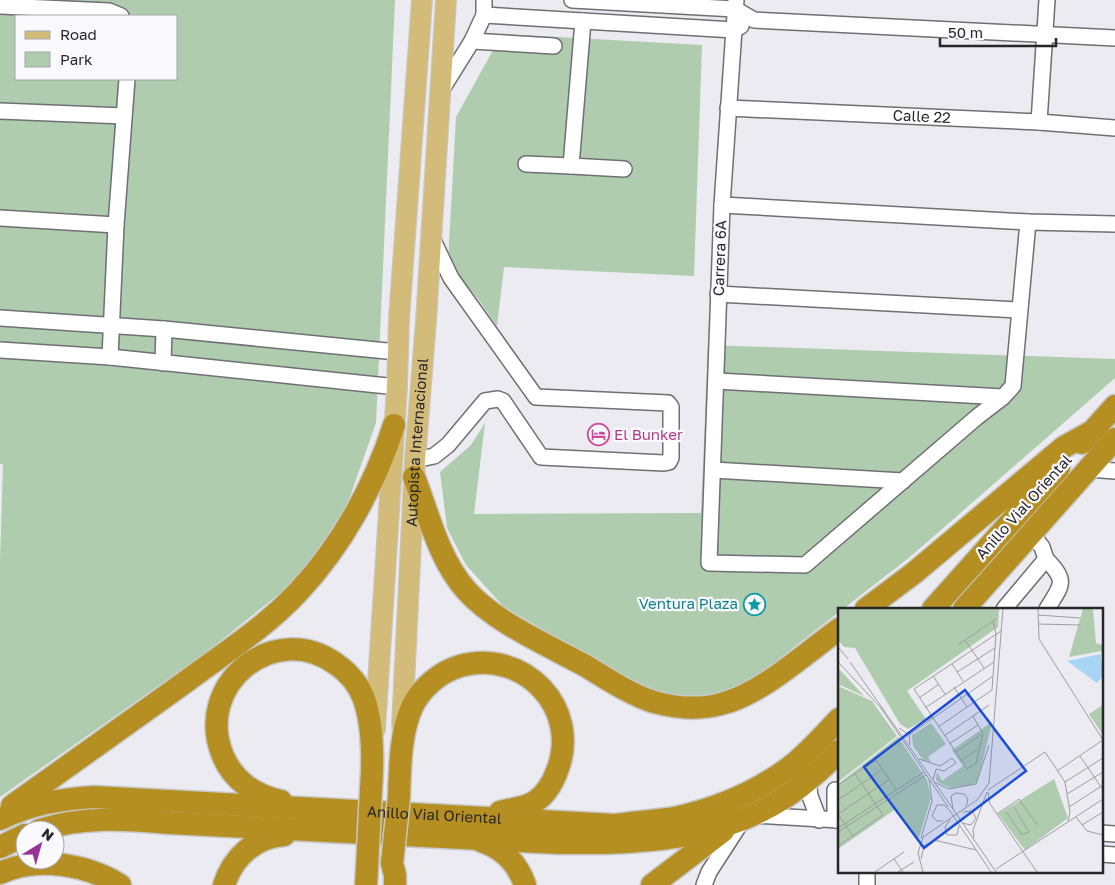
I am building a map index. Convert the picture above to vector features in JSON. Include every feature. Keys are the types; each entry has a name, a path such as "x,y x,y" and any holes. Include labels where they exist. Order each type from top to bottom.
{"highway":[{"name":"Anillo Vial Oriental","path":"934,608 1115,406"},
{"path":"0,815 228,650 273,616 298,592 334,547 358,508 386,450 394,425"},
{"path":"867,608 914,573 1064,447 1092,432"},
{"name":"Anillo Vial Oriental","path":"965,608 1115,438"},
{"path":"414,469 440,547 448,564 467,591 494,614 640,697 668,705 693,708 709,707 734,700 772,678 838,630"},
{"path":"325,820 261,795 240,781 225,761 217,738 217,713 225,690 240,670 261,656 284,650 309,651 332,661 351,677 364,698 373,762"},
{"path":"400,766 408,717 419,696 435,679 455,667 478,662 502,664 524,673 542,688 555,707 562,730 563,741 560,765 550,786 534,803 479,818"},
{"name":"Anillo Vial Oriental","path":"65,824 80,821 126,819 325,820 479,818 615,825 663,819 696,812 734,799 768,781 800,758 838,720"},
{"name":"Anillo Vial Oriental","path":"0,819 42,803 60,799 94,797 325,820 463,838 559,842 638,842 682,837 743,819 776,802 811,778 838,752"},
{"name":"Autopista Internacional","path":"366,876 373,762"},
{"name":"Autopista Internacional","path":"394,877 400,766"},
{"path":"652,885 743,819"},
{"path":"224,885 227,875 236,861 258,842 325,820"},
{"path":"463,838 476,839 508,856 516,866 526,885"},
{"path":"0,847 15,840"},
{"path":"0,873 23,866 50,864 86,870 120,885"}],"main road":[{"name":"Autopista Internacional","path":"373,762 397,387 397,352 422,0"},
{"name":"Autopista Internacional","path":"400,766 414,469 426,321 446,0"}],"street":[{"path":"441,90 472,41 484,15 484,0"},
{"path":"572,0 735,5 754,20"},
{"path":"1039,122 1046,0"},
{"name":"Carrera 6A","path":"735,5 722,205 709,563 805,565 903,481"},
{"path":"0,6 109,11 119,15"},
{"path":"484,15 734,30 754,20 1115,38"},
{"path":"571,166 583,21"},
{"path":"472,41 554,46"},
{"path":"110,357 116,225 127,80"},
{"name":"Calle 22","path":"728,108 1039,122 1115,128"},
{"path":"0,111 124,116"},
{"path":"526,164 624,169"},
{"path":"722,205 1028,222 1115,224"},
{"path":"0,218 116,225"},
{"path":"713,470 903,481 1014,386 1028,222"},
{"path":"414,469 448,446 485,401 498,399 503,401 541,457 664,463 669,462 672,458 671,407 668,403 536,397 451,278 430,234"},
{"path":"718,294 1019,310"},
{"path":"0,318 164,329 397,352"},
{"path":"163,363 164,329"},
{"path":"0,350 110,357 397,387"},
{"path":"717,381 1003,397"},
{"path":"1088,469 1115,471"},
{"path":"1031,533 1042,547 1046,559 1061,577 1061,585 1048,608"},
{"path":"1005,608 1046,559"},
{"path":"704,885 709,872 743,819 819,820 837,820 837,790 811,778 810,796 819,820"},
{"path":"1102,833 1115,834"},
{"path":"1102,854 1115,855"},
{"path":"867,885 868,872"}],"green space":[{"path":"0,0 395,0 376,423 341,522 305,573 208,651 0,797 0,561 3,464 0,464"},
{"path":"502,34 702,45 694,276 504,267 497,326 479,300 448,263 456,117"},
{"path":"708,345 1115,359 1115,378 910,557 844,608 838,608 838,613 770,666 725,698 665,698 594,660 503,606 466,565 447,528 440,472 471,445 485,423 474,514 701,513"}],"place":[{"name":"El Bunker","path":"598,435"},
{"name":"Ventura Plaza","path":"754,604"}]}
